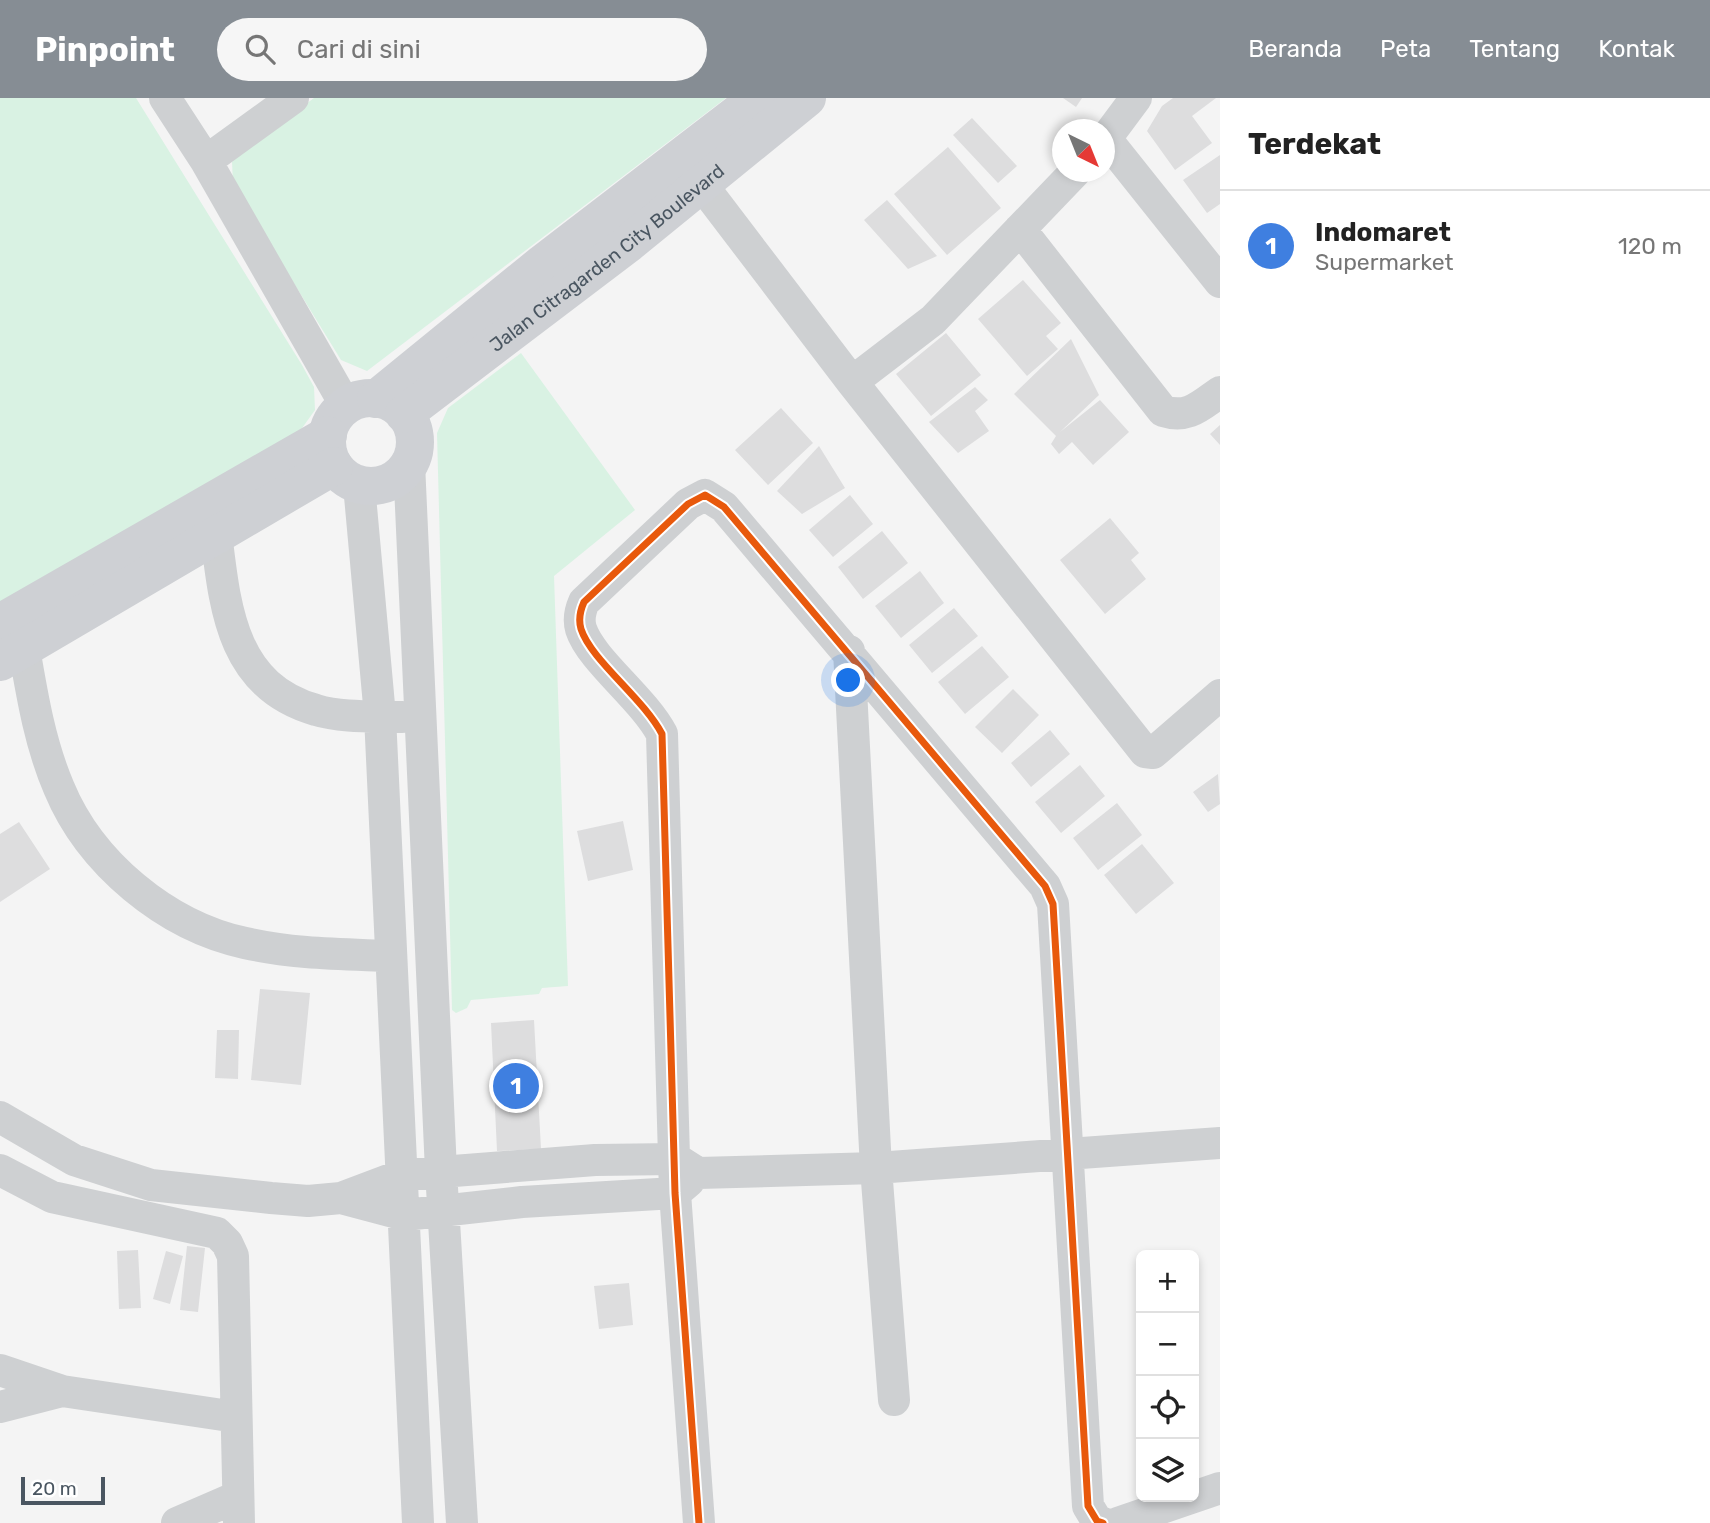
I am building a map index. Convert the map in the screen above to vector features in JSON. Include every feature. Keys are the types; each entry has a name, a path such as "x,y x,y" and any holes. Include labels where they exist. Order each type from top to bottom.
{"main road":[{"name":"Jalan Citragarden City Boulevard","path":"358,434 543,263 758,98"},
{"name":"Jalan Citragarden City Boulevard","path":"358,434 702,185 807,98"},
{"path":"8,644 358,434 414,435 410,463 389,482 374,486 358,434"},
{"path":"8,644 216,533 358,434"}],"street":[{"path":"165,98 206,161 358,434 380,716 389,956 405,1215 418,1523"},
{"path":"206,161 293,98"},
{"path":"1115,126 1136,98"},
{"path":"1115,152 1220,282"},
{"path":"852,382 933,320 1065,182"},
{"path":"702,185 852,382 1145,752 1153,753 1220,695"},
{"path":"1020,229 1163,411 1177,415 1191,413 1220,392"},
{"path":"410,463 441,1171 462,1523"},
{"path":"699,1523 662,734 646,707 587,642 579,616 584,602 688,504 705,495 724,507 849,651 1045,886 1053,904 1088,1506 1097,1521 1103,1523"},
{"path":"216,533 228,616 247,663 290,699 317,710 421,717"},
{"path":"8,644 34,707 59,789 92,845 135,890 185,921 242,943 297,952 389,956"},
{"path":"849,651 876,1168 894,1400"},
{"path":"0,1117 74,1160 151,1185 307,1201 341,1198 402,1175 595,1160 683,1175"},
{"path":"341,1198 405,1215 522,1202 683,1175 876,1168 1220,1143"},
{"path":"0,1170 52,1197 217,1233 227,1243 233,1256 238,1510 177,1523"},
{"path":"0,1370 62,1391 236,1417"},
{"path":"0,1407 62,1391"},
{"path":"1118,1523 1220,1488"}],"green space":[{"path":"0,98 136,98 302,365 314,387 315,410 300,431 0,602"},
{"path":"314,98 726,98 367,371 341,360 233,184 232,162 238,154"},
{"path":"521,353 635,510 554,576 568,986 542,988 539,994 471,1000 467,1008 456,1013 452,1010 437,433 448,408"}],"building":[{"path":"1063,98 1082,98 1076,107"},
{"path":"1173,98 1216,98 1192,116 1212,143 1175,170 1147,131 1162,106"},
{"path":"972,118 1017,166 998,183 953,135"},
{"path":"948,147 1001,208 947,255 894,194"},
{"path":"1220,155 1220,204 1207,213 1183,180"},
{"path":"887,200 937,256 908,269 864,220"},
{"path":"1023,280 1061,323 1046,336 1058,349 1027,376 978,319"},
{"path":"946,333 981,375 931,416 896,374"},
{"path":"1071,339 1099,395 1060,432 1100,400 1129,432 1093,465 1072,442 1059,454 1051,444 1056,436 1014,394"},
{"path":"975,387 988,400 975,411 989,431 958,453 929,422"},
{"path":"781,408 813,443 768,485 735,450"},
{"path":"1220,425 1220,445 1210,434"},
{"path":"819,446 845,488 802,514 777,491"},
{"path":"850,495 873,524 833,557 809,530"},
{"path":"1110,518 1139,553 1131,560 1146,579 1105,614 1060,560"},
{"path":"882,531 908,563 863,599 838,567"},
{"path":"920,571 944,603 901,638 875,606"},
{"path":"954,608 978,636 932,673 909,645"},
{"path":"982,646 1009,677 965,714 938,682"},
{"path":"1013,689 1039,715 1002,753 975,727"},
{"path":"1050,730 1070,754 1031,787 1011,763"},
{"path":"1080,765 1105,796 1061,833 1035,802"},
{"path":"1218,774 1220,804 1208,812 1193,792"},
{"path":"1117,803 1142,835 1098,870 1073,838"},
{"path":"623,821 633,870 588,881 577,831"},
{"path":"19,822 50,869 0,902 0,834"},
{"path":"1142,844 1174,883 1136,914 1104,875"},
{"path":"260,989 310,993 301,1085 251,1080"},
{"path":"534,1020 541,1149 497,1151 491,1023"},
{"path":"217,1030 239,1030 238,1079 215,1078"},
{"path":"187,1246 205,1248 198,1312 180,1310"},
{"path":"138,1250 141,1308 119,1309 117,1251"},
{"path":"166,1251 183,1256 170,1304 153,1299"},
{"path":"629,1283 633,1325 599,1329 594,1286"}],"cycle path":[{"path":"699,1523 675,1193 662,734 643,707 595,653 581,629 580,618 584,602 688,504 705,495 724,507 1045,886 1053,904 1088,1506 1097,1521 1103,1523"}],"place":[{"name":"Indomaret","path":"516,1086"}]}
